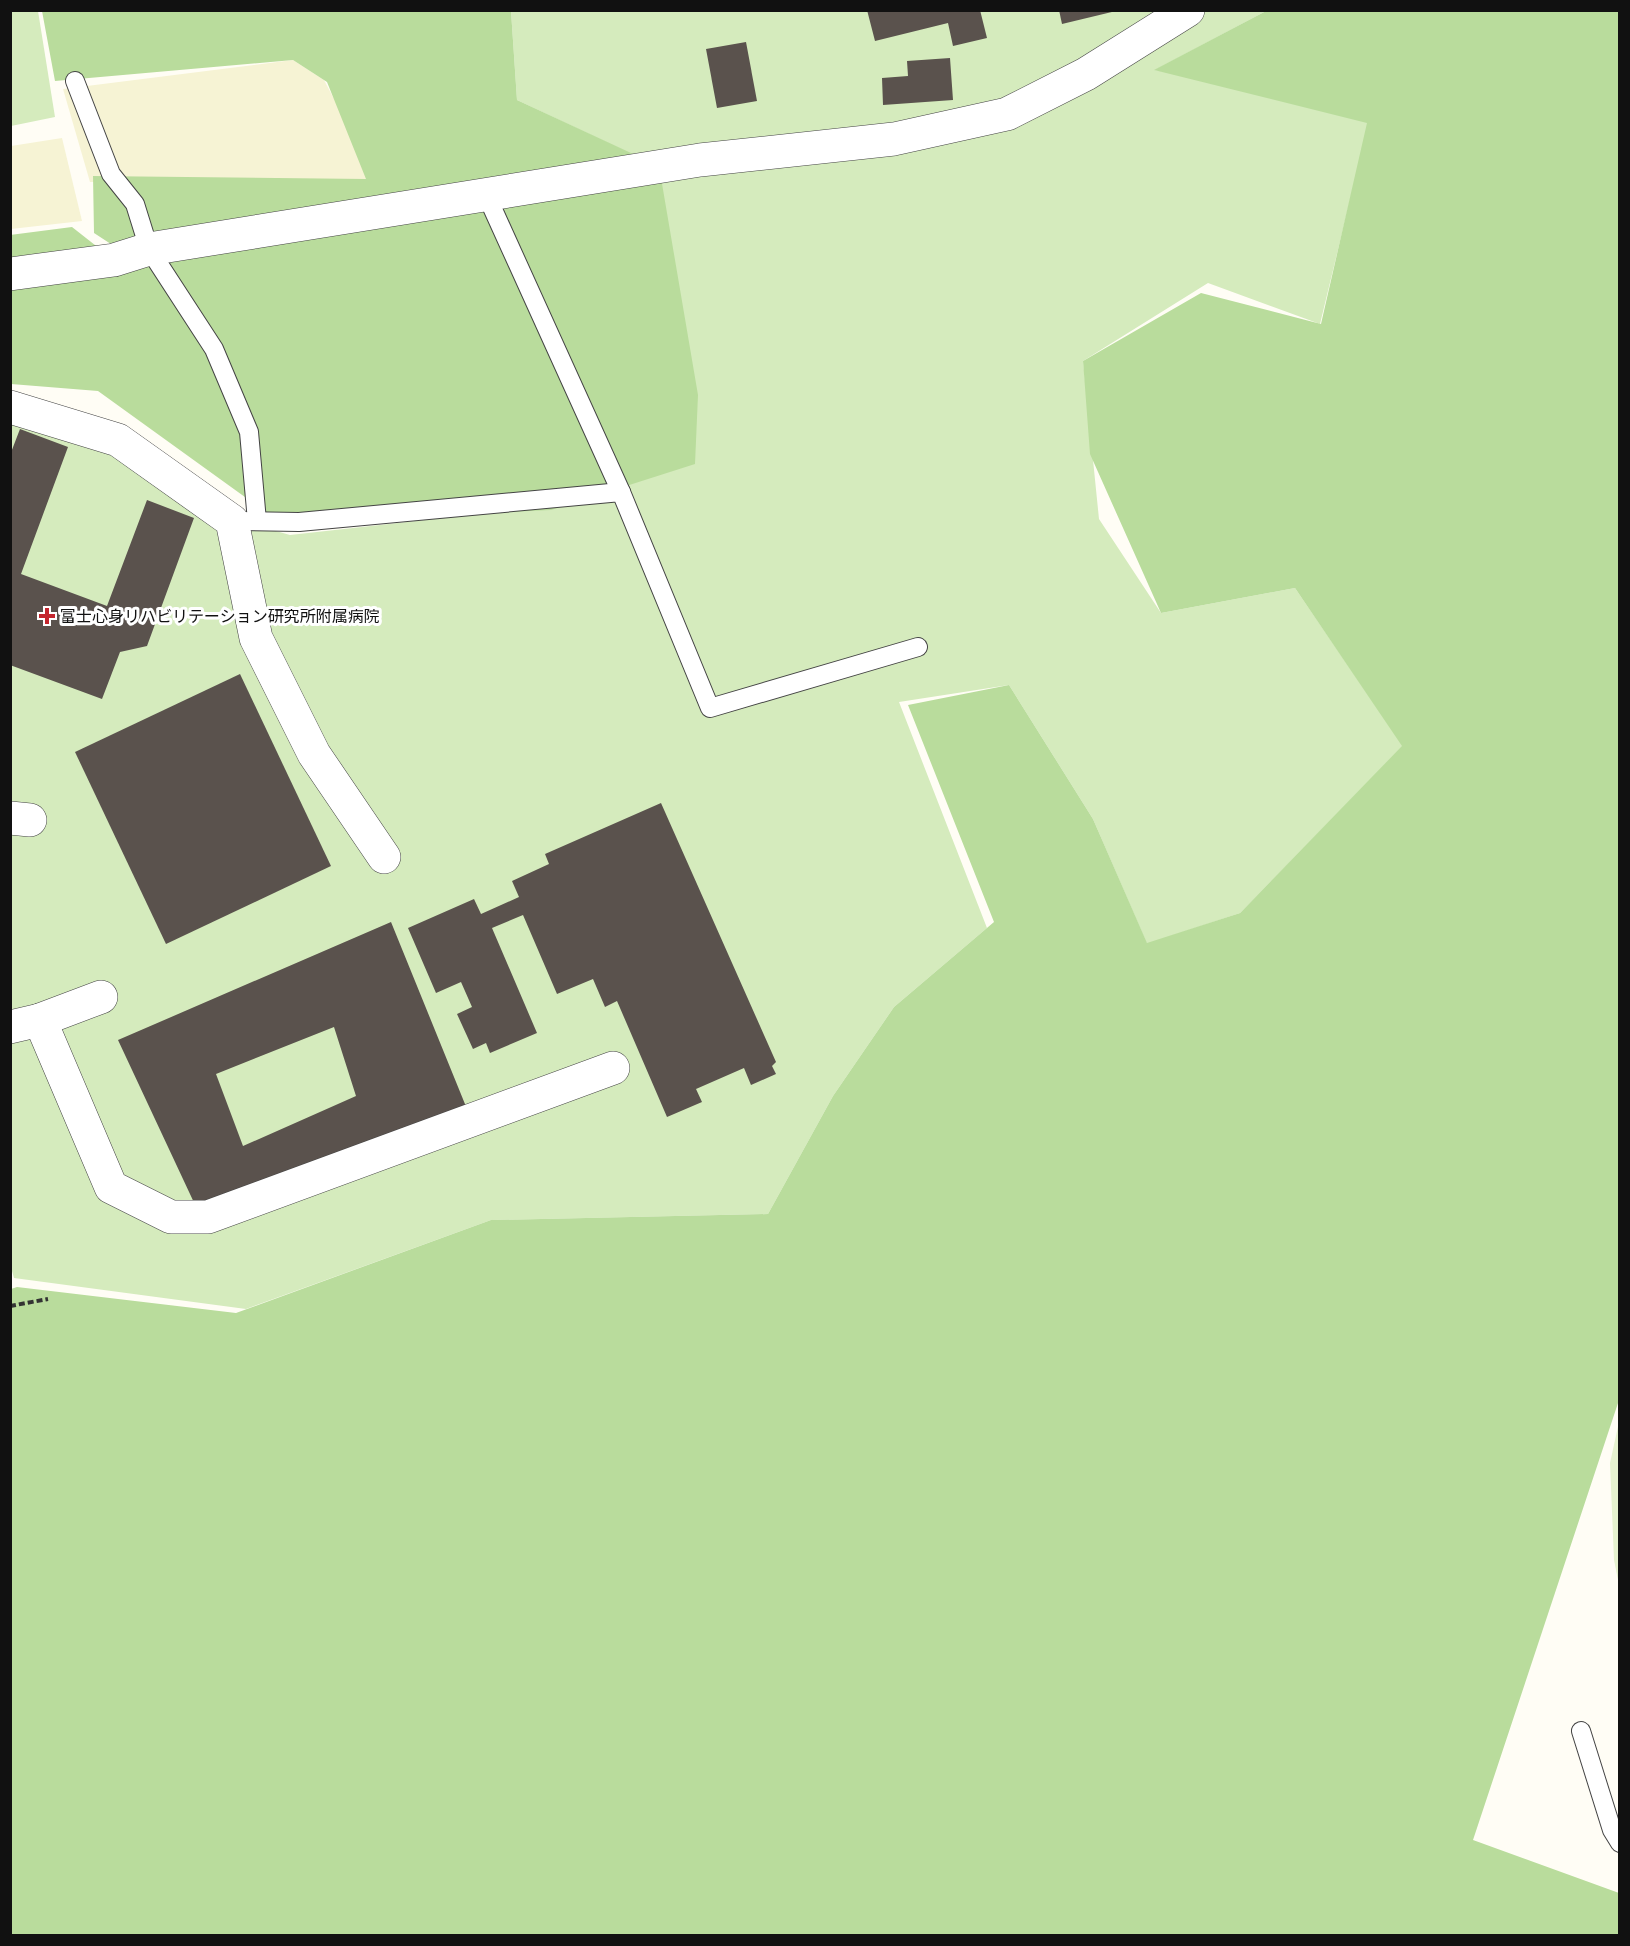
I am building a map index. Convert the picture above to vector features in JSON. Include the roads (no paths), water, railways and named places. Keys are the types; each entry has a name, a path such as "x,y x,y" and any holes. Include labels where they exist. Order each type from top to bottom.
{"street":[{"path":"10,274 114,260 149,249 700,160 894,138 1007,114 1086,74 1188,10"},
{"path":"10,407 118,440 245,521 256,638 314,754 384,857"},
{"path":"101,997 25,1023 111,1187 171,1216 208,1217 613,1068"}],"lane":[{"path":"75,81 111,174 135,204 149,249 214,349 249,432 245,521 299,522 621,492"},
{"path":"486,194 621,492 710,708 918,647"},
{"path":"1581,1731 1612,1830 1620,1843"}],"place":[{"name":"富士心身リハビリテーション研究所附属病院","path":"47,616"}]}
